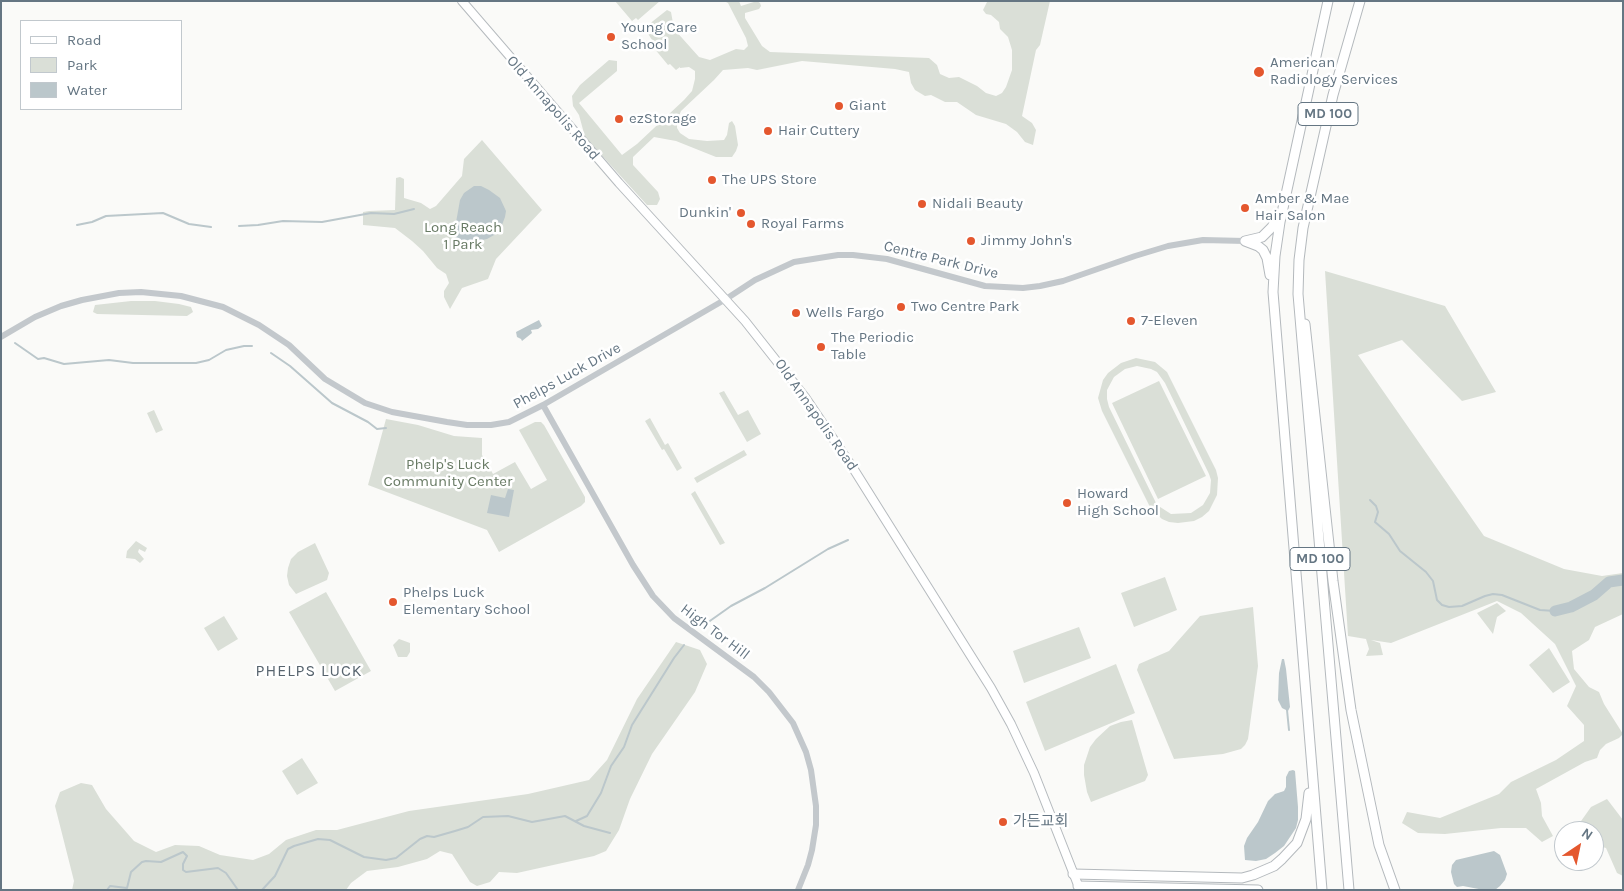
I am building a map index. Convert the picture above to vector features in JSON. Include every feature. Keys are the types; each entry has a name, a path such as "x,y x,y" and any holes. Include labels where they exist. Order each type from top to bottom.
{"highway":[{"name":"MD 100","path":"1322,890 1273,292 1275,256 1283,206 1328,1"},
{"name":"MD 100","path":"1349,890 1299,318 1299,260 1303,228 1332,95 1360,1"},
{"path":"1245,241 1262,237 1267,233 1283,206"},
{"path":"1303,228 1302,294 1343,658 1370,806 1379,845 1395,890"},
{"path":"1245,241 1263,250 1267,258 1273,292"},
{"path":"1073,874 1242,878 1274,866 1296,842 1306,819 1308,807 1309,737"},
{"path":"1079,888 1258,890"}],"main road":[{"name":"Old Annapolis Road","path":"462,1 619,183 726,299 777,359 824,424 974,659 1011,724 1034,773 1079,888"}],"street":[{"name":"Centre Park Drive","path":"726,299 755,280 787,264 838,255 853,255 887,260 985,286 1023,288 1063,281 1168,246 1203,240 1245,241"},
{"name":"Phelps Luck Drive","path":"1,337 60,306 118,293 162,293 223,307 259,325 289,345 324,379 365,404 447,422 480,426 509,422 543,405 726,299"},
{"name":"High Tor Hill","path":"543,405 653,596 674,618 754,677 770,692 793,723 806,752 811,770 816,806 816,825 812,850 808,866 798,890"}],"green space":[{"path":"615,1 660,1 638,20 636,18 632,21"},
{"path":"724,1 739,1 741,6 757,1 760,3 759,9 745,13 745,18 762,46 770,52 929,58 937,65 940,74 949,78 959,77 986,93 996,96 1002,93 1006,87 1012,70 1012,50 1008,37 1000,29 999,22 983,10 987,2 1050,1 1040,45 1036,50 1022,116 1032,123 1036,130 1033,145 1025,142 1017,132 1006,124 976,115 957,102 945,102 931,95 925,96 915,90 911,83 909,72 895,69 802,61 757,70 748,68 723,70 681,111 677,121 677,128 680,133 689,139 724,140 729,123 732,121 735,126 738,145 736,151 732,157 716,157 676,141 654,137 633,157 633,165 658,192 660,199 657,205 647,205 585,137 579,115 573,106 572,96 580,85 609,60 617,61 617,71 579,103 622,155 637,144 684,100 692,91 695,79 695,71 689,67 680,67 676,70 670,64 668,65 649,42 652,40 647,32 648,25 667,10 671,12 674,29 699,57 710,60 736,49 744,50 748,46 746,38 728,3"},
{"name":"Long Reach 1 Park","path":"482,140 542,210 496,259 488,279 462,288 450,309 444,297 444,291 449,283 446,274 437,268 412,241 395,228 363,225 363,212 395,210 396,178 400,177 404,179 404,198 421,203 430,209 436,206 462,176 464,159"},
{"path":"1325,271 1445,306 1496,392 1462,401 1402,340 1358,355 1484,536 1564,569 1602,576 1623,573 1623,614 1595,627 1589,640 1572,651 1574,669 1589,687 1599,692 1604,704 1623,734 1606,744 1600,750 1597,758 1585,762 1536,789 1541,803 1542,816 1553,836 1542,842 1526,828 1501,828 1445,834 1418,833 1402,823 1407,812 1440,818 1499,794 1511,782 1556,760 1584,741 1584,725 1567,706 1576,686 1555,644 1521,613 1497,601 1391,643 1371,640 1380,643 1383,655 1366,656 1369,649 1366,639 1348,636"},
{"path":"131,301 179,304 191,307 193,312 187,316 97,314 93,312 95,305"},
{"path":"1136,358 1155,362 1167,372 1216,470 1218,478 1217,495 1209,511 1194,521 1169,522 1162,519 1151,509 1102,411 1098,398 1103,380 1108,373 1121,363","holes":["1137,366 1157,372 1165,383 1211,480 1210,493 1203,505 1191,513 1171,514 1157,505 1109,407 1107,390 1114,377 1125,369"]},
{"path":"1159,381 1206,476 1158,499 1112,403"},
{"path":"724,391 738,415 748,410 761,434 747,442 719,393"},
{"path":"154,410 163,430 156,433 147,413"},
{"path":"650,418 665,445 668,443 682,468 677,471 645,421"},
{"name":"Phelp's Luck Community Center","path":"386,419 418,425 454,436 482,438 482,455 493,474 515,462 531,489 547,480 519,430 535,422 541,422 585,497 585,502 499,552 487,530 368,485"},
{"path":"744,450 747,455 697,483 694,478"},
{"path":"695,491 725,543 720,545 691,494"},
{"path":"136,541 147,548 145,552 139,549 138,552 144,559 140,563 135,559 126,558 127,551"},
{"path":"315,543 329,573 327,580 296,594 289,585 287,576 291,559 298,552"},
{"path":"1165,577 1177,610 1134,627 1121,593"},
{"path":"326,592 371,671 335,691 289,612"},
{"path":"1497,603 1506,611 1497,617 1493,634 1477,613"},
{"path":"1253,607 1258,666 1248,739 1245,745 1241,749 1223,754 1174,759 1137,670 1139,664 1169,651 1200,616"},
{"path":"224,616 238,639 218,651 204,628"},
{"path":"1079,627 1091,658 1024,683 1013,651"},
{"path":"399,639 410,643 410,652 407,657 398,657 393,645"},
{"path":"676,642 700,650 707,664 695,692 652,754 630,799 619,830 606,851 594,856 517,873 499,872 490,882 477,886 470,882 452,854 440,851 427,859 398,867 367,871 351,883 346,890 72,890 74,881 55,806 60,792 81,783 92,785 106,809 134,841 156,852 175,845 199,846 220,855 253,860 269,854 286,840 316,830 337,830 409,811 528,794 589,780 607,760 637,699"},
{"path":"1549,648 1570,682 1553,693 1529,665"},
{"path":"1116,664 1135,713 1045,751 1026,702"},
{"path":"1132,720 1148,775 1145,781 1091,802 1084,775 1084,765 1090,747 1110,726"},
{"path":"302,758 318,783 297,795 282,771"},
{"path":"1607,799 1623,820 1623,876 1617,873 1606,848 1604,847 1604,821 1581,821 1591,807"}],"water":[{"path":"474,186 481,186 500,198 506,211 505,217 500,230 494,235 487,239 463,244 455,236 460,200 464,193"},
{"path":"539,320 542,326 531,330 532,333 522,341 517,337 516,332"},
{"path":"508,489 514,490 509,517 487,513 491,495 505,498"},
{"path":"1282,659 1284,659 1286,669 1290,707 1288,711 1282,708 1278,700 1279,673"},
{"path":"1289,771 1295,771 1298,807 1296,828 1284,846 1266,859 1256,861 1245,860 1244,846 1247,838 1258,822 1268,801 1275,794 1284,791 1286,777"},
{"path":"1494,851 1500,855 1507,874 1500,886 1495,890 1484,890 1463,886 1457,887 1454,884 1451,872 1452,865 1456,860"}],"waterway":[{"path":"239,226 283,221 322,222 371,213 394,214 414,209"},
{"path":"77,225 92,222 106,216 163,213 189,224 211,227"},
{"path":"15,343 38,359 44,358 64,364 109,360 133,363 196,363 209,360 226,350 252,346"},
{"path":"271,353 290,366 332,403 368,422 377,429 386,428"},
{"path":"1370,500 1376,506 1378,512 1375,522 1389,534 1400,551 1426,572 1433,581 1437,600 1442,605 1449,607 1462,606 1493,594 1502,595 1540,610 1555,611"},
{"path":"707,623 731,606 765,588 828,549 848,540"},
{"path":"1555,611 1571,607 1594,595 1609,582 1623,580"},
{"path":"576,821 587,816 601,793 611,766 624,747 632,725 684,645"},
{"path":"1287,710 1289,730"},
{"path":"262,890 275,876 288,849 318,839 330,840 364,857 386,860 396,858 420,839 468,827 483,817 508,816 532,822 565,816 584,826 610,833"},
{"path":"107,890 110,886 127,888 131,872 142,862 161,862 183,852 187,856 183,864 183,870 186,872 218,868 226,873 238,890"}],"place":[{"name":"Young Care School","path":"611,37"},
{"name":"American Radiology Services","path":"1259,72"},
{"name":"Giant","path":"839,106"},
{"name":"ezStorage","path":"619,119"},
{"name":"Hair Cuttery","path":"768,131"},
{"name":"The UPS Store","path":"712,180"},
{"name":"Nidali Beauty","path":"922,204"},
{"name":"Amber & Mae Hair Salon","path":"1245,208"},
{"name":"Dunkin'","path":"741,213"},
{"name":"Royal Farms","path":"751,224"},
{"name":"Jimmy John's","path":"971,241"},
{"name":"Two Centre Park","path":"901,307"},
{"name":"Wells Fargo","path":"796,313"},
{"name":"7-Eleven","path":"1131,321"},
{"name":"The Periodic Table","path":"821,347"},
{"name":"Howard High School","path":"1067,503"},
{"name":"Phelps Luck Elementary School","path":"393,602"},
{"name":"가든교회","path":"1003,822"}],"district":[{"name":"PHELPS LUCK","path":"309,671"}]}
